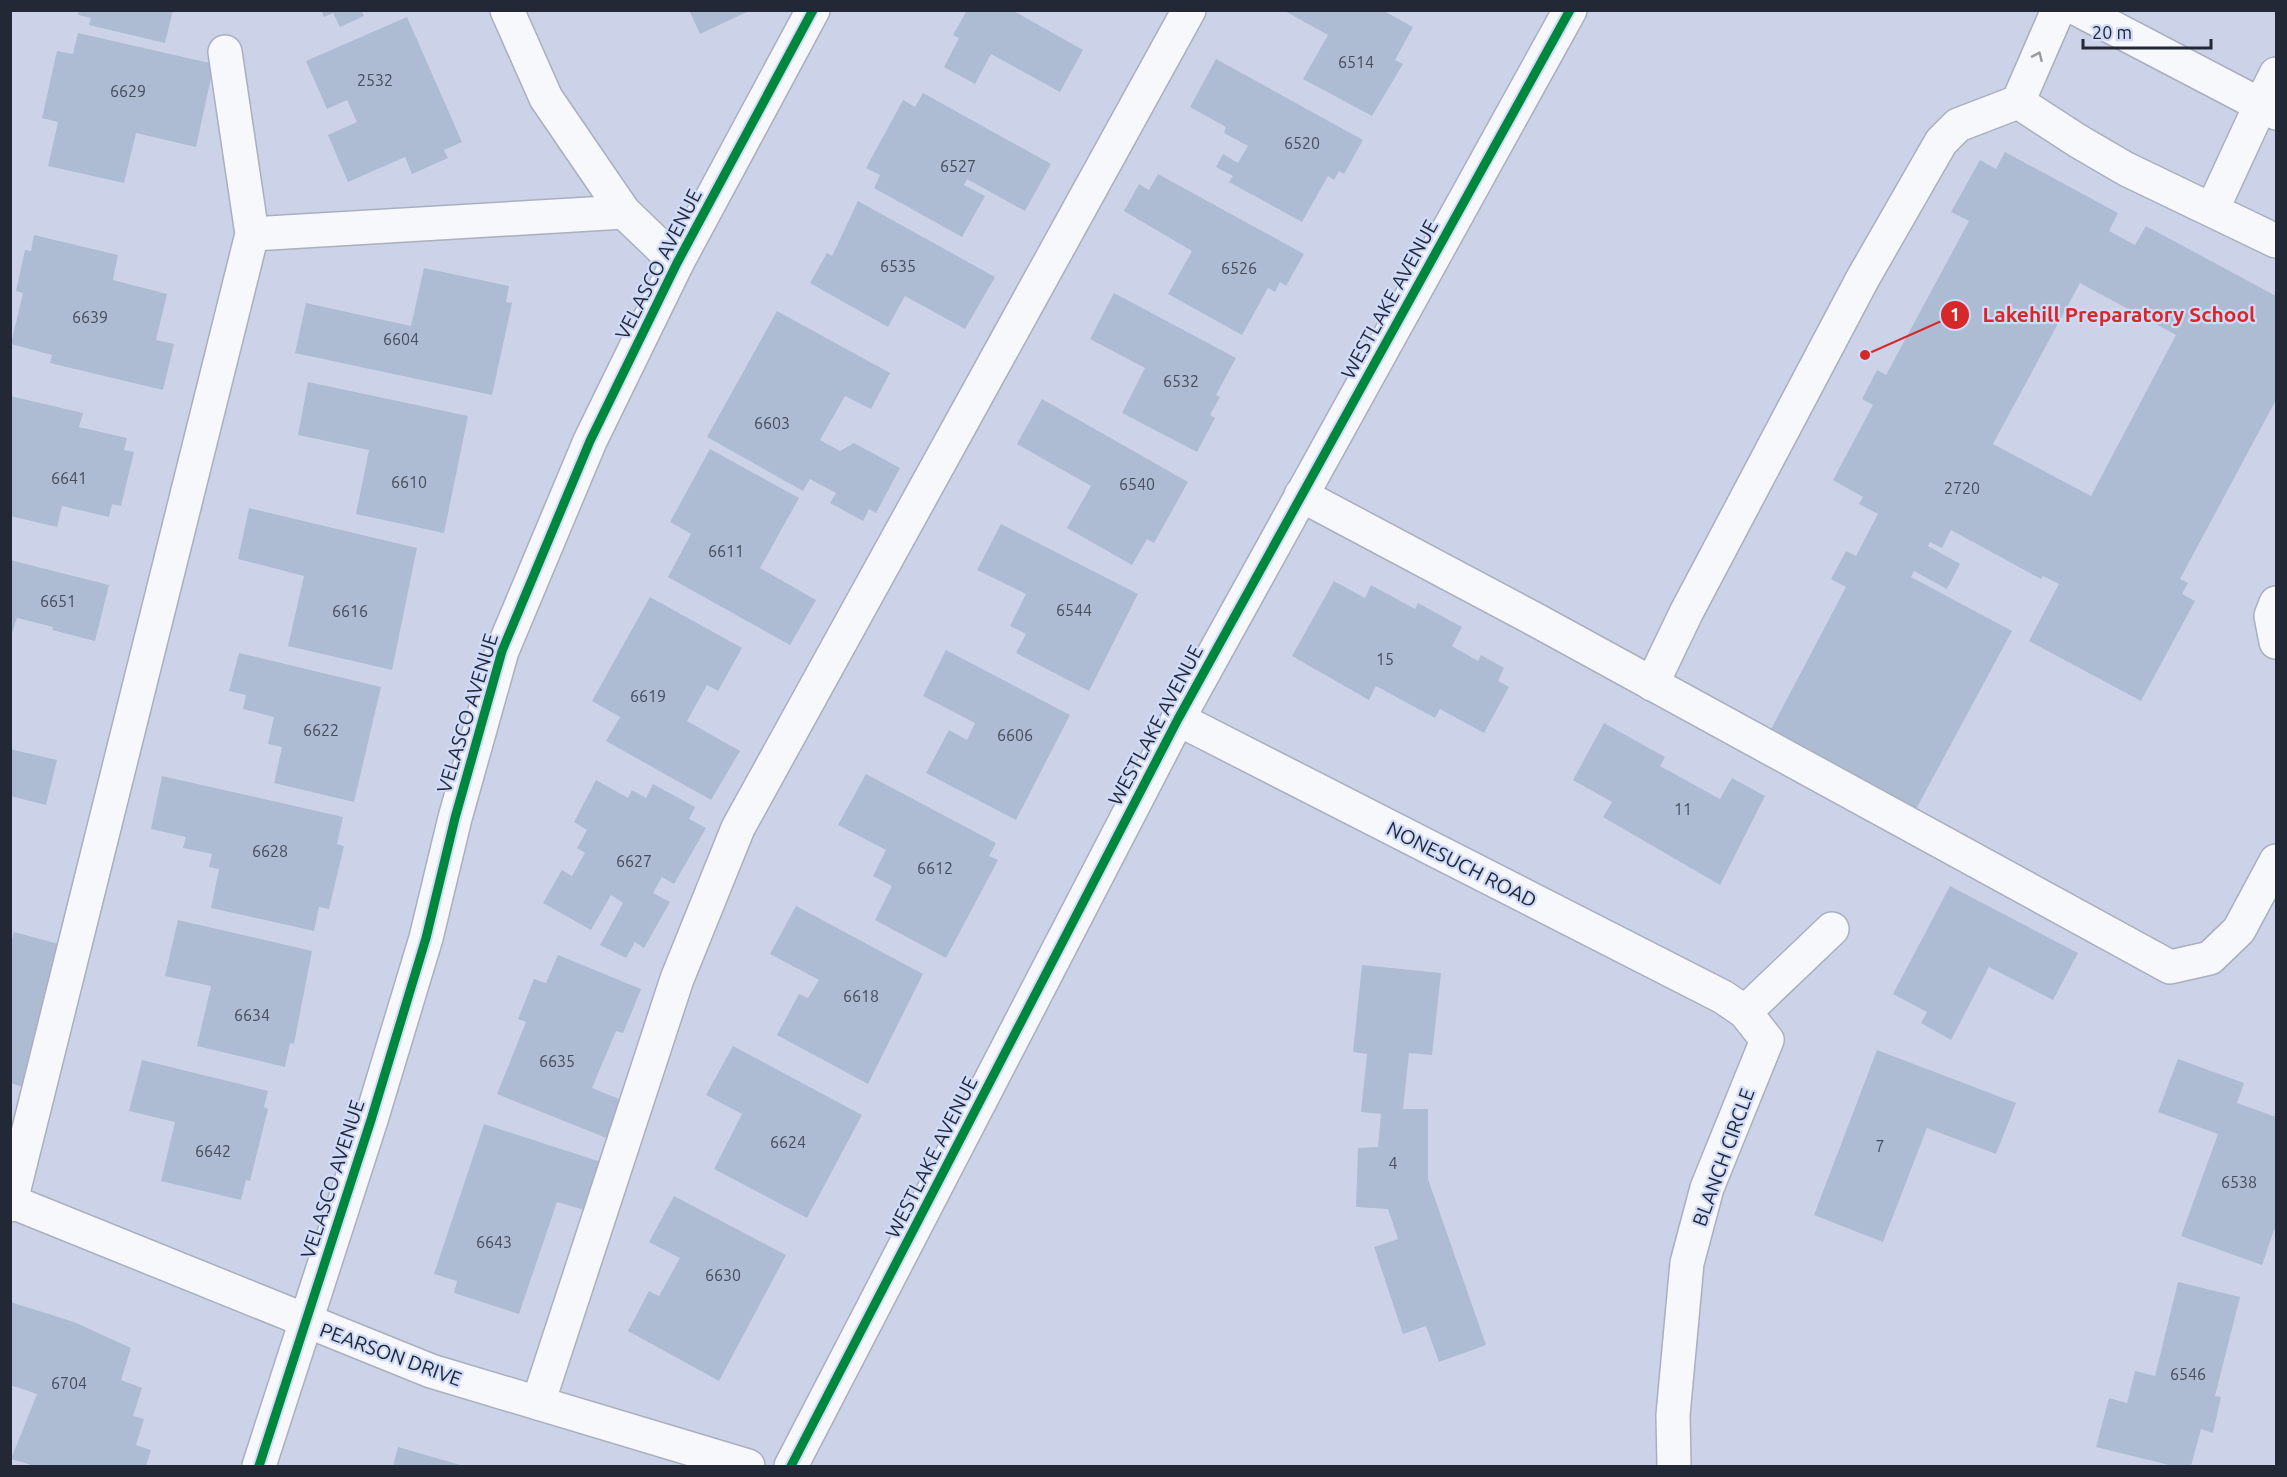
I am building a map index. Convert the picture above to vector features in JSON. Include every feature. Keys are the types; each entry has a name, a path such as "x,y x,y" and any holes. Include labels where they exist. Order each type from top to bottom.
{"street":[{"path":"507,10 546,98 624,212 677,263"},
{"name":"VELASCO AVENUE","path":"259,1467 371,1120 426,938 455,818 502,651 590,441 677,263 813,10"},
{"path":"538,1403 676,979 738,828 1189,10"},
{"name":"WESTLAKE AVENUE","path":"790,1467 1178,719 1570,10"},
{"path":"1652,684 1686,613 1863,278 1941,142 1958,125 2018,102 2058,10"},
{"path":"2079,10 2269,108"},
{"path":"11,1202 252,234 225,52"},
{"path":"2212,210 2269,108 2277,74"},
{"path":"2018,102 2126,169 2277,241"},
{"path":"252,234 624,212"},
{"path":"1300,495 2170,967 2210,958 2239,930 2277,861"},
{"path":"2277,603 2271,616 2277,642"},
{"name":"NONESUCH ROAD","path":"1178,719 1723,998 1745,1012"},
{"path":"1745,1012 1833,929"},
{"name":"BLANCH CIRCLE","path":"1674,1467 1673,1415 1687,1263 1707,1188 1767,1040 1745,1012"},
{"name":"PEARSON DRIVE","path":"11,1202 431,1371 748,1467"}],"building":[{"path":"79,10 173,10 165,43 89,25 91,18 78,15"},
{"path":"321,10 361,10 364,16 340,27 333,13 324,17"},
{"path":"689,10 751,10 700,34"},
{"path":"967,10 1012,10 1083,50 1060,92 991,54 975,84 944,67 959,38 953,35"},
{"path":"1283,10 1382,10 1413,27 1395,60 1403,64 1372,116 1303,79 1328,35"},
{"path":"407,17 462,142 444,150 448,158 412,174 405,157 348,182 328,135 357,122 347,100 327,109 306,61"},
{"path":"78,33 214,64 196,147 136,133 124,183 48,166 58,122 42,118 57,51 73,54"},
{"path":"1216,59 1363,140 1344,174 1339,171 1334,180 1328,176 1302,222 1229,182 1233,176 1216,167 1223,154 1238,163 1248,146 1224,133 1226,127 1190,107"},
{"path":"923,93 1051,164 1025,211 967,179 964,185 985,196 962,237 874,188 880,175 866,168 903,100 915,107"},
{"path":"2005,152 2118,213 2109,231 2135,245 2146,226 2276,296 2276,400 2180,579 2188,583 2182,594 2195,601 2141,701 2029,641 2059,584 2043,576 2041,579 1951,530 1942,548 1930,542 1928,546 1960,564 1947,589 1914,571 1911,577 2012,631 1915,811 1769,733 1846,587 1831,579 1846,551 1856,556 1878,514 1859,504 1863,497 1833,480 1873,405 1862,399 1877,370 1886,375 1969,221 1951,212 1980,160 1996,169","holes":["2080,283 2176,335 2091,496 1993,444"]},
{"path":"1158,174 1304,254 1286,286 1280,282 1275,292 1268,288 1242,335 1168,294 1192,251 1124,211 1139,184 1149,190"},
{"path":"858,201 995,277 965,329 905,296 888,327 810,283 827,253 832,256"},
{"path":"34,235 118,255 113,280 167,294 156,340 174,344 163,390 50,363 52,355 11,344 23,293 16,291 25,250 31,251"},
{"path":"424,268 509,286 506,302 512,303 492,395 295,353 306,303 411,326"},
{"path":"1114,293 1236,358 1216,395 1220,397 1210,415 1215,418 1197,452 1122,413 1145,368 1090,339"},
{"path":"777,311 890,373 871,409 845,396 820,440 840,451 854,443 900,468 876,513 869,509 863,521 830,503 836,493 810,479 803,491 707,437"},
{"path":"308,382 468,416 444,533 356,514 369,450 298,435"},
{"path":"10,396 83,413 79,427 127,438 124,450 134,452 121,506 112,504 109,517 62,506 57,527 10,516"},
{"path":"1042,399 1188,482 1154,543 1147,539 1132,565 1067,528 1091,486 1017,444"},
{"path":"710,449 799,498 760,568 816,600 790,645 668,577 691,534 670,522"},
{"path":"249,508 417,548 392,670 288,646 304,576 238,559"},
{"path":"1001,524 1138,594 1089,691 1016,653 1026,634 1010,626 1026,594 977,570"},
{"path":"10,560 109,585 95,641 17,618 10,639"},
{"path":"1334,581 1365,598 1371,585 1415,609 1418,603 1462,627 1452,646 1478,661 1481,655 1504,668 1498,681 1509,687 1484,733 1440,709 1435,718 1376,686 1369,700 1292,656"},
{"path":"650,597 742,648 718,691 707,685 687,721 740,751 711,800 606,741 620,717 592,701"},
{"path":"946,650 1070,715 1016,820 926,773 949,730 967,740 975,723 923,696"},
{"path":"239,653 381,687 354,802 274,783 282,747 268,744 274,717 243,709 246,695 229,691"},
{"path":"1604,723 1665,757 1660,766 1720,799 1732,778 1765,796 1720,885 1603,817 1612,802 1573,780"},
{"path":"10,749 57,760 46,805 10,796"},
{"path":"866,774 996,843 989,856 998,860 946,958 875,920 892,886 873,876 886,850 838,825"},
{"path":"162,776 343,817 337,844 344,846 329,909 319,907 314,931 211,908 219,869 209,867 212,854 183,848 186,837 151,829"},
{"path":"596,780 628,798 632,790 646,798 653,784 695,807 689,819 706,828 674,884 662,877 653,893 670,902 644,948 635,942 626,958 600,945 623,903 611,895 591,930 543,903 562,870 572,876 585,853 577,848 587,830 574,822"},
{"path":"1950,886 2078,953 2053,1000 1989,967 1951,1040 1921,1023 1927,1012 1893,994"},
{"path":"796,906 923,974 868,1084 777,1035 799,994 808,998 819,980 770,954"},
{"path":"178,920 312,951 294,1044 290,1043 285,1067 197,1046 211,986 165,976"},
{"path":"14,932 66,946 28,1088 10,1083 10,947"},
{"path":"558,955 641,989 623,1033 616,1031 592,1088 629,1103 614,1141 497,1094 526,1022 518,1019 534,979 546,983"},
{"path":"1362,965 1441,973 1432,1055 1409,1053 1403,1109 1428,1109 1428,1179 1486,1345 1439,1362 1426,1326 1403,1334 1374,1247 1398,1239 1388,1209 1356,1207 1358,1148 1378,1147 1381,1114 1361,1112 1367,1054 1353,1052"},
{"path":"733,1046 862,1115 807,1218 714,1169 742,1114 706,1095"},
{"path":"1877,1050 2016,1103 1996,1154 1927,1128 1883,1242 1814,1215"},
{"path":"2178,1059 2244,1083 2237,1103 2276,1117 2276,1230 2274,1230 2262,1265 2181,1236 2218,1134 2158,1112"},
{"path":"142,1060 268,1091 264,1107 268,1109 250,1181 246,1180 241,1200 161,1181 175,1122 129,1111"},
{"path":"484,1124 604,1163 588,1211 557,1202 519,1314 454,1293 457,1281 434,1274"},
{"path":"674,1196 786,1255 719,1381 628,1331 649,1291 659,1296 680,1258 649,1242"},
{"path":"2178,1282 2240,1297 2215,1396 2221,1397 2213,1433 2201,1429 2191,1466 2173,1466 2096,1447 2109,1398 2127,1403 2135,1371 2155,1376"},
{"path":"10,1302 74,1322 131,1348 121,1380 142,1388 133,1416 144,1419 136,1445 151,1450 146,1466 35,1466 11,1459 37,1394 10,1385"},
{"path":"398,1447 464,1466 393,1466"}],"cycle path":[{"path":"259,1466 371,1120 426,938 455,818 502,651 590,441 677,263 813,10"},
{"path":"791,1466 1178,719 1570,10"}],"place":[{"name":"Lakehill Preparatory School","path":"1865,355"}]}
